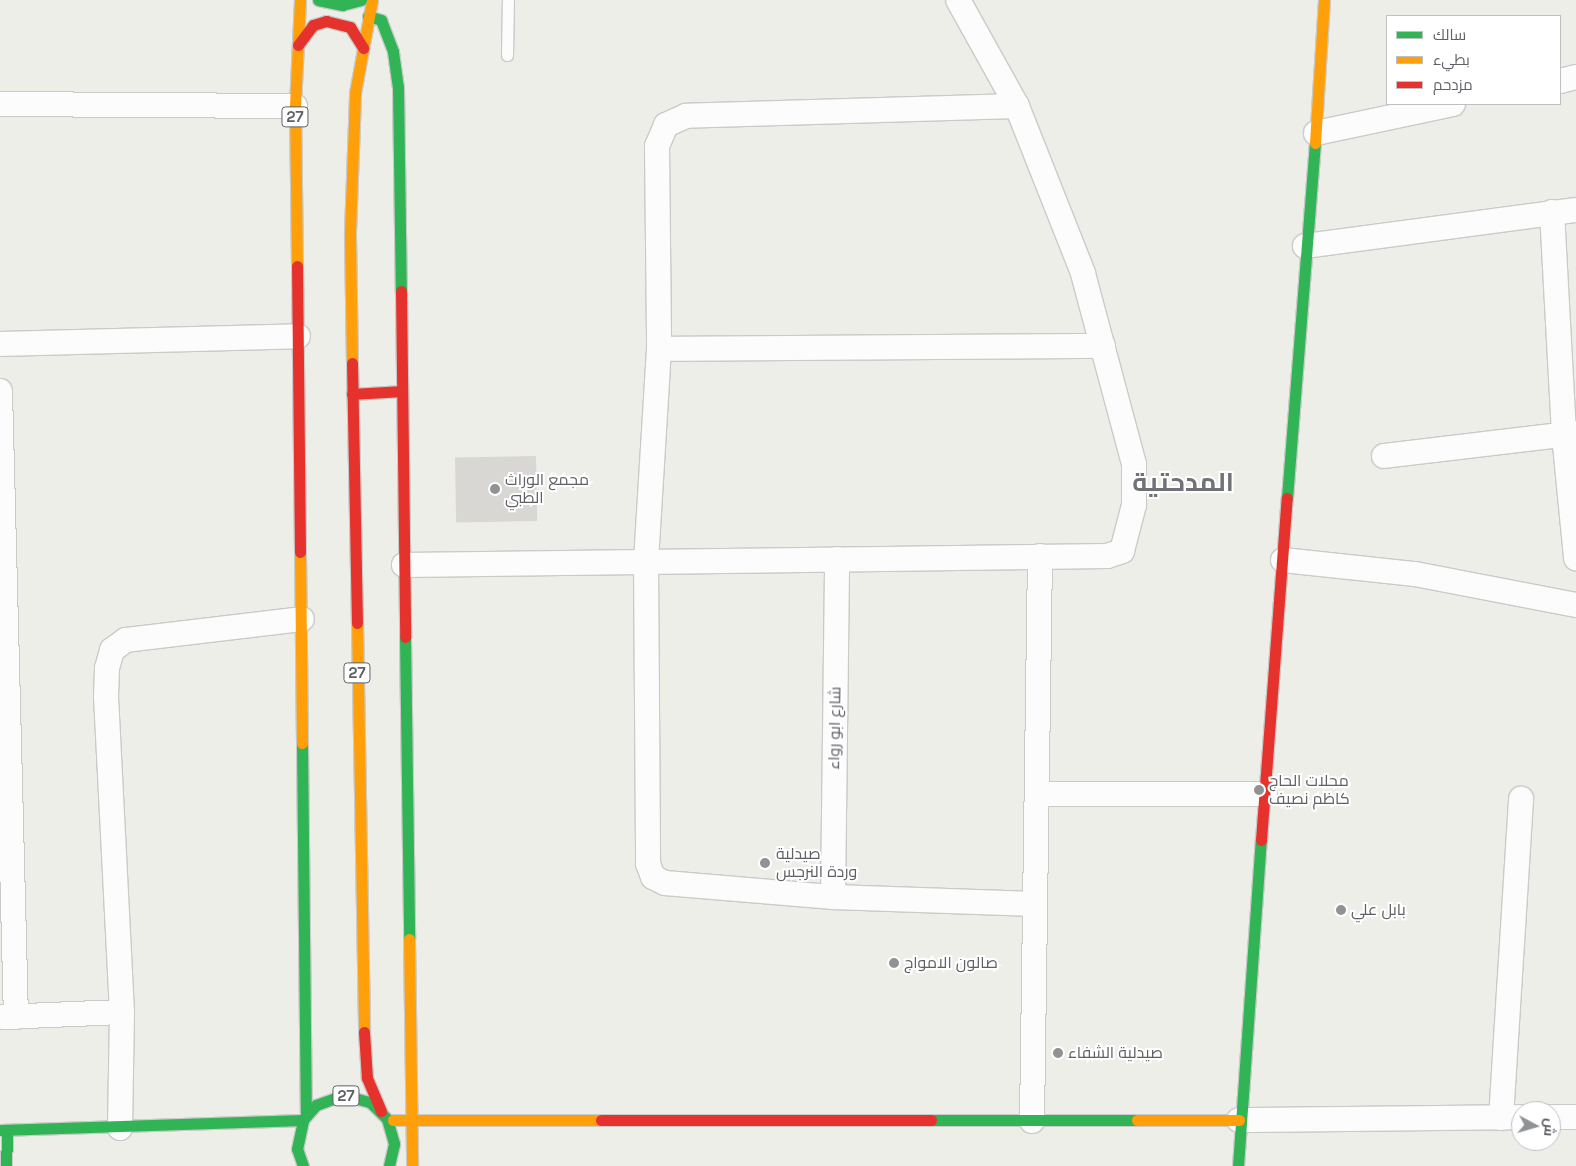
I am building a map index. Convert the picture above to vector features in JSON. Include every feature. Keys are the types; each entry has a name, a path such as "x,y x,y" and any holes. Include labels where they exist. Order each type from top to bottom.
{"street":[{"name":"27","path":"300,0 295,106 302,619 305,1118 297,1149 303,1166"},
{"path":"318,0 342,5 361,0"},
{"name":"27","path":"372,0 355,93 351,156 352,394 364,1046 367,1078 384,1115 394,1144 389,1166"},
{"path":"404,565 1107,556 1122,551 1134,505 1134,464 1084,273 1017,106 958,0"},
{"path":"1238,1166 1238,1120 1283,560 1304,246 1316,134 1324,0"},
{"path":"368,16 381,20 393,52 398,87 412,1166"},
{"path":"298,45 313,25 326,21 350,27 363,48"},
{"path":"1561,81 1576,77"},
{"path":"0,104 295,106"},
{"path":"1316,134 1449,105"},
{"path":"1017,106 686,116 666,125 657,146 659,349 646,561 648,864 653,877 665,883 833,897 1035,904"},
{"path":"1304,246 1576,210"},
{"path":"1552,212 1570,434 1576,558"},
{"path":"0,344 298,336"},
{"path":"659,349 1103,346"},
{"path":"0,391 8,1017 122,1012"},
{"path":"352,394 402,391"},
{"path":"1384,456 1570,434"},
{"path":"1032,1121 1040,556"},
{"name":"شارع ابو رواء","path":"833,897 837,559"},
{"path":"1283,560 1415,574 1576,605"},
{"path":"120,1128 122,1012 106,697 107,668 112,650 126,640 302,619"},
{"path":"1037,794 1265,794"},
{"path":"1512,1101 1521,799"},
{"name":"27","path":"305,1118 316,1105 343,1095 370,1102 384,1115"},
{"path":"384,1115 411,1122 586,1118 1032,1121 1511,1118"},
{"path":"1561,1117 1576,1117"},
{"path":"6,1166 4,1130 120,1128 305,1118"}],"lane":[{"path":"507,55 508,0"}],"building":[{"name":"مجمع الوراث الطبي","path":"536,456 537,521 456,522 455,457"}],"traffic: fast":[{"path":"318,0 342,5 361,0"},
{"path":"368,16 381,20 393,52 398,87 401,291"},
{"path":"1287,498 1315,143"},
{"path":"405,637 409,939"},
{"path":"302,743 306,1116"},
{"path":"1238,1166 1261,840"},
{"path":"303,1166 297,1149 303,1120 316,1105 343,1095 370,1102 387,1119 394,1144 389,1166"},
{"path":"0,1130 303,1120"},
{"path":"931,1120 1137,1120"},
{"path":"6,1166 7,1130"}],"traffic: slow":[{"path":"297,266 295,106 300,0"},
{"path":"352,363 350,232 355,93 372,0"},
{"path":"1315,143 1324,0"},
{"path":"300,552 302,743"},
{"path":"357,623 364,1032"},
{"path":"409,939 412,1166"},
{"path":"393,1120 601,1120"},
{"path":"1137,1120 1239,1120"}],"traffic: jam":[{"path":"298,45 313,25 326,21 350,27 363,48"},
{"path":"297,266 300,552"},
{"path":"401,291 405,637"},
{"path":"352,363 357,623"},
{"path":"352,394 402,391"},
{"path":"1261,840 1287,498"},
{"path":"364,1032 367,1078 381,1111"},
{"path":"601,1120 931,1120"}],"place":[{"name":"مجمع الوراث الطبي","path":"495,489"},
{"name":"محلات الحاج كاظم نصيف","path":"1259,790"},
{"name":"صيدلية وردة النرجس","path":"765,863"},
{"name":"بابل علي","path":"1341,910"},
{"name":"صالون الامواج","path":"894,963"},
{"name":"صيدلية الشفاء","path":"1058,1053"}],"district":[{"name":"المدحتية","path":"1183,483"}]}
